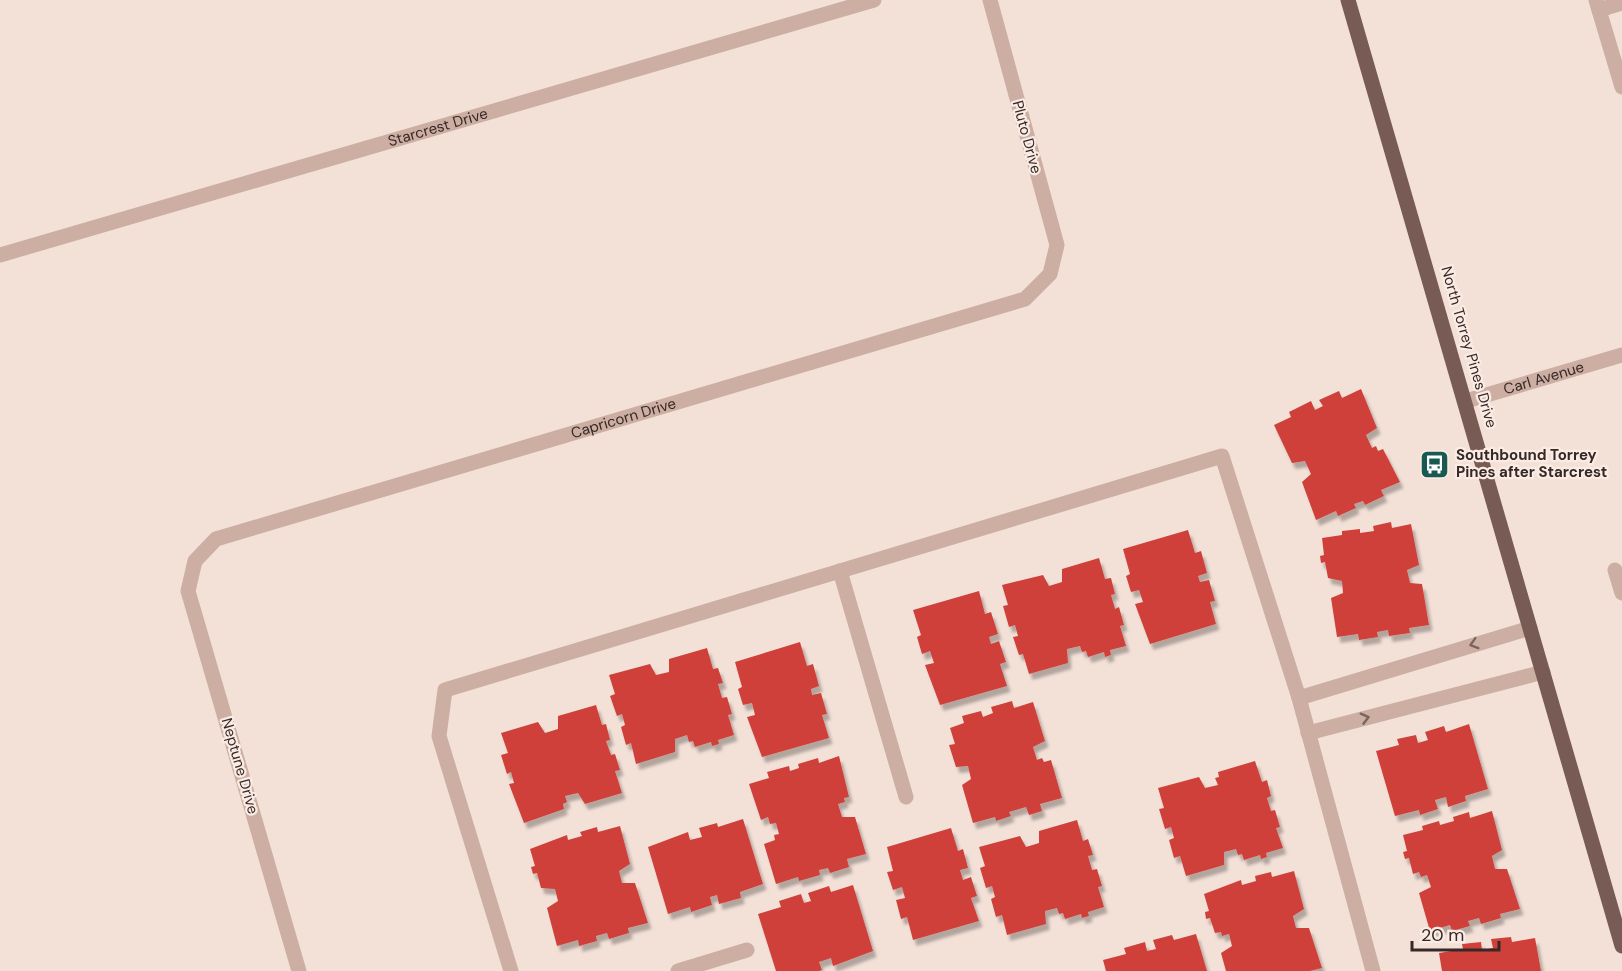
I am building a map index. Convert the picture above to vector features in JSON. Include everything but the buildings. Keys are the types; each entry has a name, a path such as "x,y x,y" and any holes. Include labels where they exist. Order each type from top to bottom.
{"main road":[{"name":"North Torrey Pines Drive","path":"1348,0 1622,946"}],"street":[{"name":"Starcrest Drive","path":"0,255 874,0"},
{"name":"Pluto Drive","path":"990,0 1057,245 1050,274"},
{"path":"1622,3 1598,5 1622,87"},
{"name":"Capricorn Drive","path":"195,561 216,539 1025,299 1050,274"},
{"name":"Carl Avenue","path":"1466,401 1622,355"},
{"path":"511,971 439,736 445,690 1222,456 1299,698 1373,971"},
{"name":"Neptune Drive","path":"195,561 188,591 299,971"},
{"path":"1615,570 1622,592"},
{"path":"840,571 906,797"},
{"path":"1299,698 1530,628"},
{"path":"1308,733 1543,672"},
{"path":"678,971 747,950"}],"place":[{"name":"Southbound Torrey Pines after Starcrest","path":"1435,464"}]}
